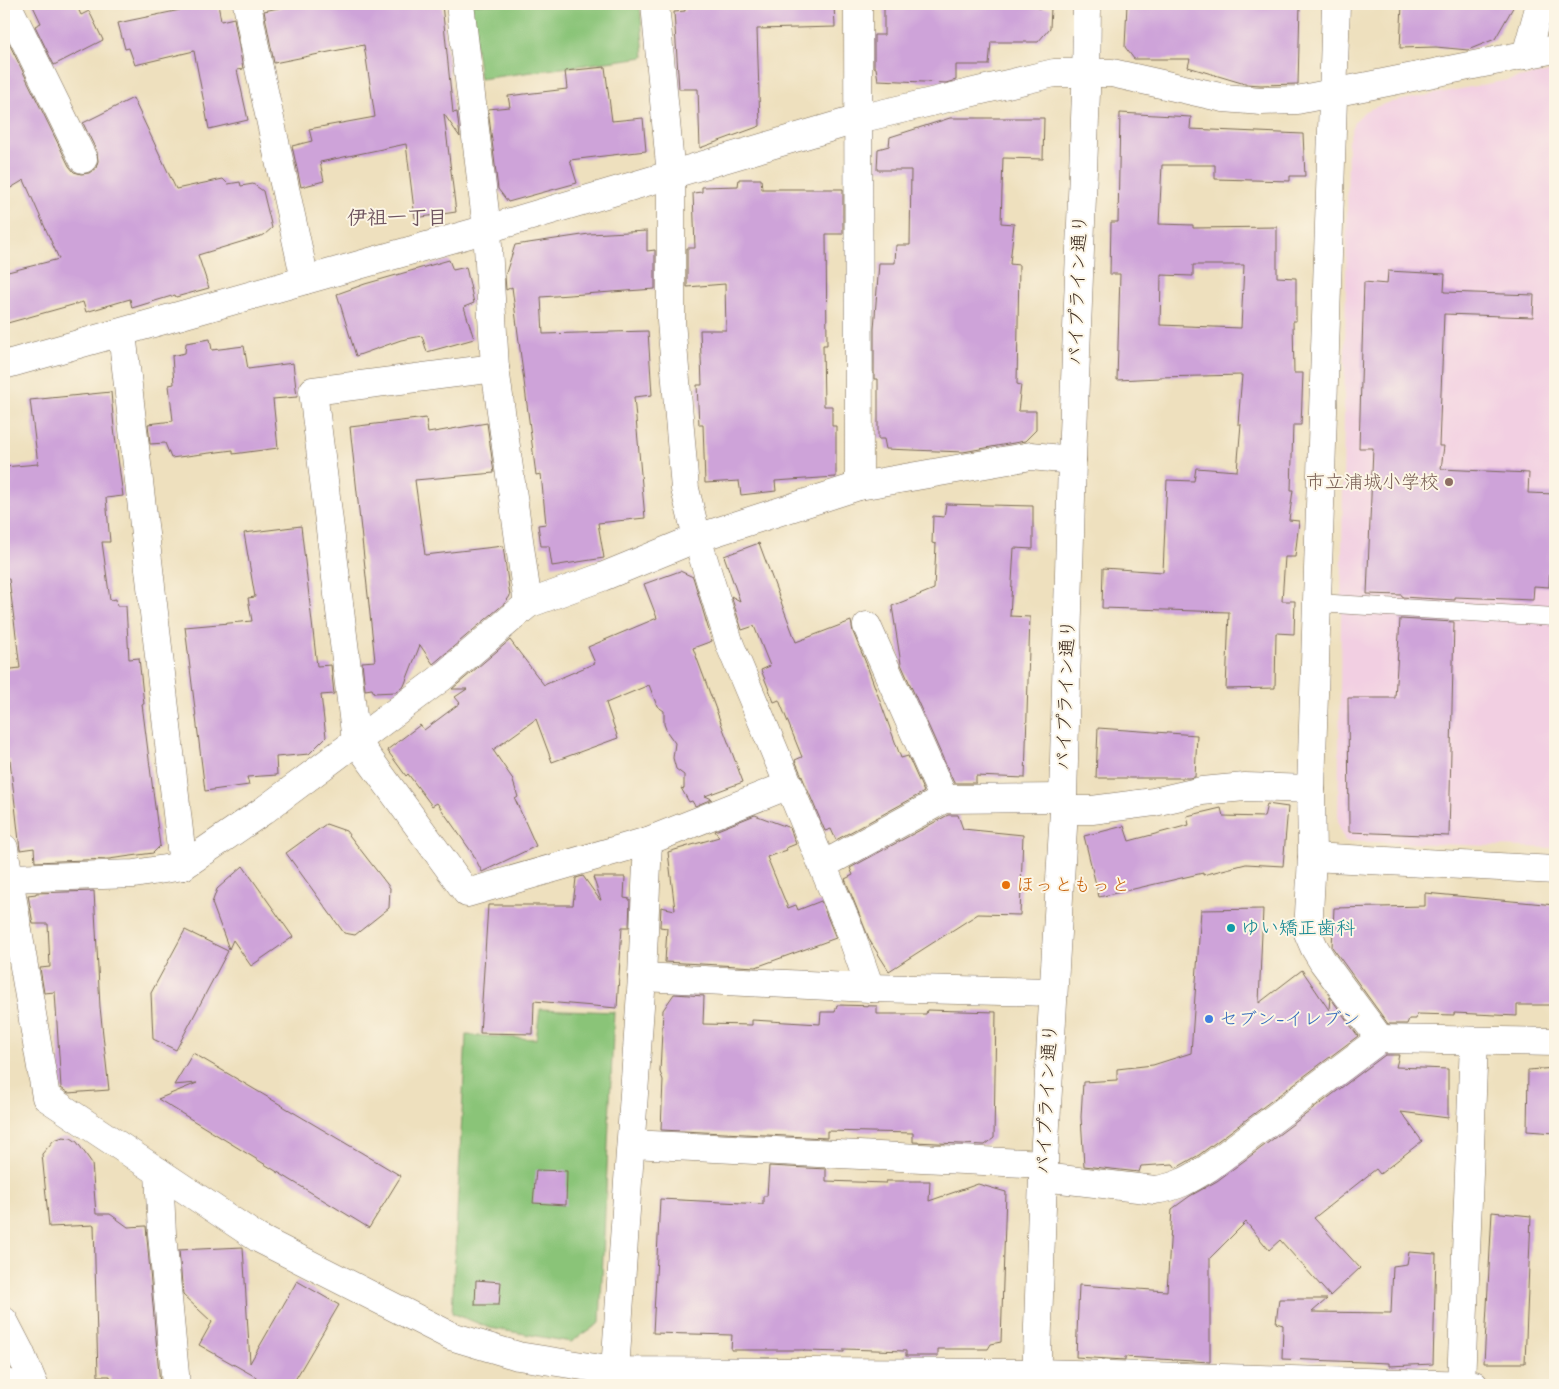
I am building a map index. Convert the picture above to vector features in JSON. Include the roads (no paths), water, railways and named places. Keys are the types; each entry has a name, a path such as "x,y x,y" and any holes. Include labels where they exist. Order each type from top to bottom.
{"street":[{"path":"7,4 83,159"},
{"path":"247,4 305,280"},
{"path":"460,4 487,229 495,368 528,604"},
{"path":"655,4 671,176 672,320 685,489 697,538 730,645 823,864 850,931 870,988"},
{"path":"858,4 859,486"},
{"name":"パイプライン通り","path":"1036,1379 1043,1171 1063,804 1072,460 1088,4"},
{"path":"1336,4 1311,789 1312,857 1308,933 1314,947 1324,962 1380,1039"},
{"path":"1526,55 1540,4"},
{"path":"4,365 487,229 859,119 1054,73 1112,73 1224,98 1261,101 1297,100 1555,49"},
{"path":"122,333 183,866"},
{"path":"495,368 313,391 356,741 467,893 648,841 789,785"},
{"path":"9,878 134,874 183,866 264,810 441,678 528,604 602,577 697,538 859,486 1031,456 1072,460"},
{"path":"867,626 944,799"},
{"path":"823,864 944,799 1063,804 1092,810 1154,802 1202,791 1245,787 1311,789"},
{"path":"616,1371 642,977 648,841"},
{"path":"4,848 46,1097 258,1238 451,1336 518,1356 616,1371 804,1379 1036,1379 1474,1385"},
{"path":"1312,857 1555,870"},
{"path":"642,977 870,988 1052,992"},
{"path":"631,1144 1043,1171 1155,1190 1173,1188 1208,1168 1380,1039 1555,1042"},
{"path":"1461,1385 1474,1041"},
{"path":"159,1172 162,1234 176,1385"},
{"path":"4,1321 34,1385"}],"lane":[{"path":"1317,603 1555,617"}],"place":[{"name":"市立浦城小学校","path":"1449,482"},
{"name":"ほっともっと","path":"1006,885"},
{"name":"ゆい矯正歯科","path":"1231,928"},
{"name":"セブン-イレブン","path":"1209,1019"}],"district":[{"name":"伊祖一丁目","path":"397,218"}]}
